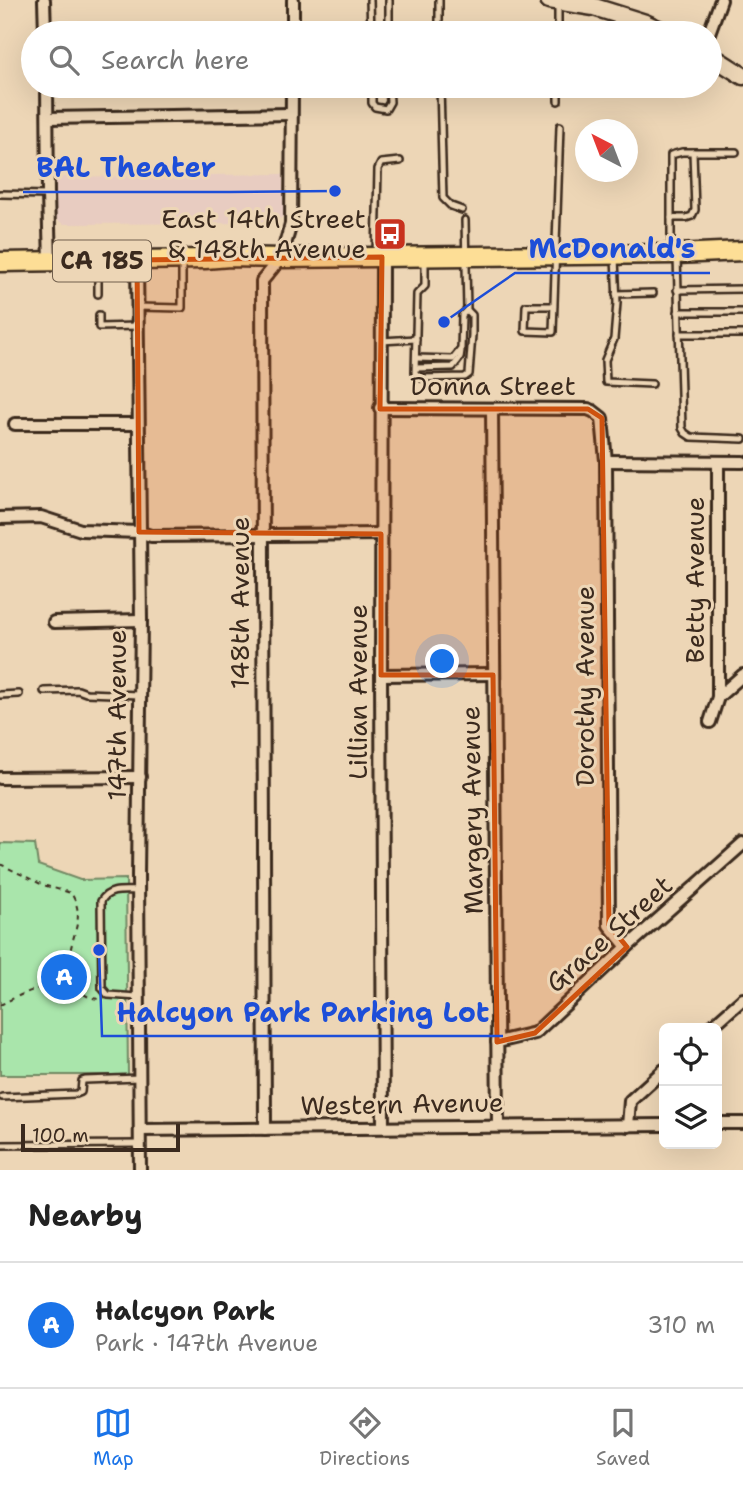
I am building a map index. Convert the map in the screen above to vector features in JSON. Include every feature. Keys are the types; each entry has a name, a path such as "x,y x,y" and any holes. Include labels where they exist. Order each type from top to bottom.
{"main road":[{"path":"553,1 595,3 639,21"},
{"path":"722,63 743,76"},
{"name":"CA 185","path":"0,262 230,257 556,256 743,251"}],"street":[{"path":"44,0 45,21"},
{"path":"293,0 293,21"},
{"path":"713,21 721,0"},
{"path":"47,98 50,261"},
{"name":"148th Avenue","path":"265,1129 262,281 281,258 291,224 292,98"},
{"path":"48,118 291,114"},
{"name":"Lillian Avenue","path":"379,257 383,1127"},
{"name":"147th Avenue","path":"137,260 141,620 138,891 141,1170"},
{"name":"Donna Street","path":"380,408 587,409 602,418"},
{"name":"Margery Avenue","path":"492,409 498,1126"},
{"name":"Dorothy Avenue","path":"602,418 606,461 609,925 627,947"},
{"path":"15,424 137,424"},
{"path":"606,461 743,462"},
{"name":"Betty Avenue","path":"718,462 718,697"},
{"path":"0,518 41,517 81,530 139,532 151,536 381,534"},
{"path":"54,622 141,620"},
{"path":"380,675 493,674"},
{"path":"710,722 718,697 743,675"},
{"path":"0,778 140,777"},
{"name":"Grace Street","path":"497,1041 535,1033 743,844"},
{"path":"716,1023 743,999"},
{"path":"628,1126 630,1101 659,1075"},
{"path":"722,1123 743,1123"},
{"name":"Western Avenue","path":"141,1130 659,1125"}],"lane":[{"path":"370,0 370,21"},
{"path":"388,0 389,21"},
{"path":"439,0 439,21"},
{"path":"553,1 556,21"},
{"path":"372,98 375,107 382,109 386,108 390,98"},
{"path":"440,98 443,198 451,206 462,210"},
{"path":"554,306 526,306 525,331 553,332 556,256 559,126"},
{"path":"736,152 682,152 671,155 671,218 677,290 682,428 691,437 743,439"},
{"path":"671,218 692,216 695,210 693,152"},
{"path":"379,257 378,169 382,163 400,162"},
{"path":"0,194 48,195"},
{"path":"416,368 453,367 460,358 462,315 467,310 465,220"},
{"path":"615,254 614,339 605,360 606,382 652,384"},
{"path":"425,257 425,286 417,294 415,373 421,378 466,377 469,374 472,314 467,310"},
{"path":"137,307 182,308 181,259"},
{"path":"98,261 98,294"},
{"path":"677,290 743,289"},
{"path":"616,294 653,293"},
{"path":"678,312 743,312"},
{"path":"99,314 99,327 137,326"},
{"path":"679,334 743,334"},
{"path":"381,341 416,340"},
{"path":"416,358 453,359 461,349"},
{"path":"44,691 78,690 86,693 141,695"},
{"path":"0,695 19,694"},
{"path":"138,891 111,891 101,901 101,964 102,988 108,995 139,997"},
{"path":"2,1097 76,1094 81,1092 82,1081 85,1080 140,1078"},
{"path":"0,1145 141,1144"}],"path":[{"path":"0,863 43,885 71,893 76,901 79,911 70,953 71,987"},
{"path":"0,1005 14,997 59,985 71,987 90,998 105,999"}],"highlighted area":[{"path":"382,257 380,409 588,409 602,418 609,925 627,947 535,1033 497,1042 493,675 381,675 381,534 139,532 137,260"}],"shaded area":[{"path":"283,174 283,216 271,223 64,224 57,220 55,177"}],"green space":[{"path":"0,843 35,844 38,865 80,880 126,879 128,1075 0,1075"}],"place":[{"name":"BAL Theater","path":"335,191"},
{"name":"East 14th Street & 148th Avenue","path":"390,234"},
{"name":"McDonald's","path":"444,322"},
{"name":"Halcyon Park Parking Lot","path":"99,950"},
{"name":"Halcyon Park","path":"64,977"}]}
